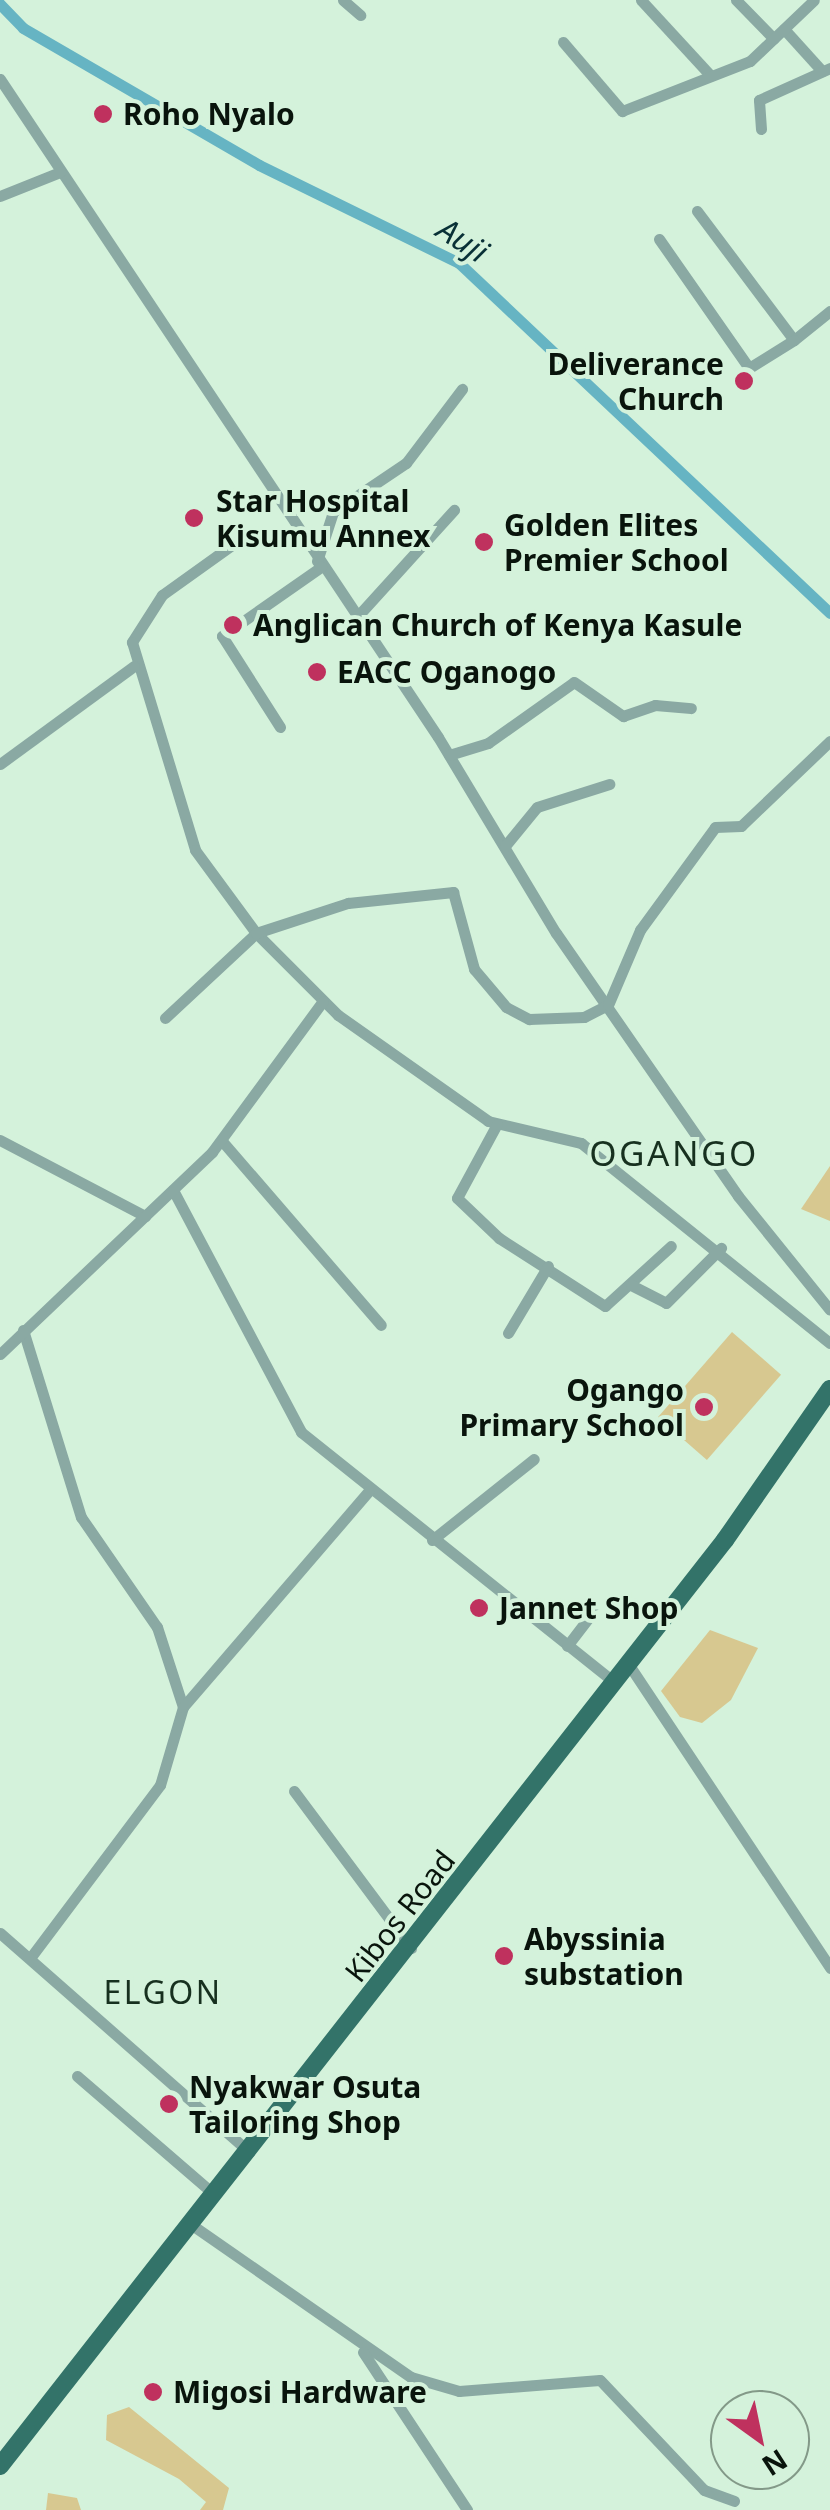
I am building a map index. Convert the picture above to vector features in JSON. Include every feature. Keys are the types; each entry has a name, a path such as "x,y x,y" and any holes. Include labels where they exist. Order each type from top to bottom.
{"main road":[{"name":"Kibos Road","path":"0,2466 411,1948 629,1665 830,1388"}],"street":[{"path":"343,0 360,15"},
{"path":"641,0 711,76"},
{"path":"736,0 826,69 759,100 761,129"},
{"path":"563,42 616,112 711,76 779,34 814,0"},
{"path":"0,79 449,755 608,1004 750,1212 830,1310"},
{"path":"0,196 60,172"},
{"path":"696,211 794,340"},
{"path":"658,240 749,368 830,312"},
{"path":"280,727 222,636 319,564 332,512 416,453 462,388"},
{"path":"356,618 454,510"},
{"path":"250,532 146,611 132,642 134,666 195,850 256,933 323,1002 497,1124 581,1143 721,1248 830,1343"},
{"path":"0,764 134,666"},
{"path":"449,755 488,744 520,712 574,682 623,716 655,705 691,708"},
{"path":"165,1018 256,933 348,903 453,892 474,969 506,1007 529,1019 584,1016 608,1004 640,930 714,827 741,826 830,741"},
{"path":"505,846 537,806 609,784"},
{"path":"0,1354 222,1140 323,1002"},
{"path":"497,1124 458,1198 484,1227 606,1306 671,1246"},
{"path":"222,1140 381,1324"},
{"path":"2,1143 145,1216"},
{"path":"174,1190 284,1409 368,1492 614,1682"},
{"path":"630,1284 666,1302 721,1248"},
{"path":"508,1333 548,1266"},
{"path":"23,1330 81,1517 156,1627 184,1707"},
{"path":"432,1540 534,1459"},
{"path":"31,1957 160,1785 184,1707 368,1492"},
{"path":"567,1646 593,1612"},
{"path":"629,1665 830,1968"},
{"path":"294,1791 411,1948"},
{"path":"0,1933 249,2152"},
{"path":"77,2076 215,2196"},
{"path":"192,2225 360,2348 459,2391 600,2380 704,2490 734,2501"},
{"path":"360,2348 467,2510"}],"shaded area":[{"path":"830,1166 830,1221 801,1209"},
{"path":"732,1332 781,1375 707,1460 658,1417"},
{"path":"710,1630 758,1648 731,1700 702,1723 680,1717 661,1691"},
{"path":"129,2407 229,2488 223,2510 200,2510 206,2502 179,2479 106,2440 107,2415"},
{"path":"48,2493 77,2498 81,2510 46,2510"}],"waterway":[{"name":"Auji","path":"0,4 23,28 259,165 459,263 830,613"}],"place":[{"name":"Roho Nyalo","path":"103,114"},
{"name":"Deliverance Church","path":"744,381"},
{"name":"Star Hospital Kisumu Annex","path":"194,518"},
{"name":"Golden Elites Premier School","path":"484,542"},
{"name":"Anglican Church of Kenya Kasule","path":"233,625"},
{"name":"EACC Oganogo","path":"317,672"},
{"name":"Ogango Primary School","path":"704,1407"},
{"name":"Jannet Shop","path":"479,1608"},
{"name":"Abyssinia substation","path":"504,1956"},
{"name":"Nyakwar Osuta Tailoring Shop","path":"169,2104"},
{"name":"Migosi Hardware","path":"153,2392"}],"district":[{"name":"OGANGO","path":"674,1153"},
{"name":"ELGON","path":"163,1992"}]}
